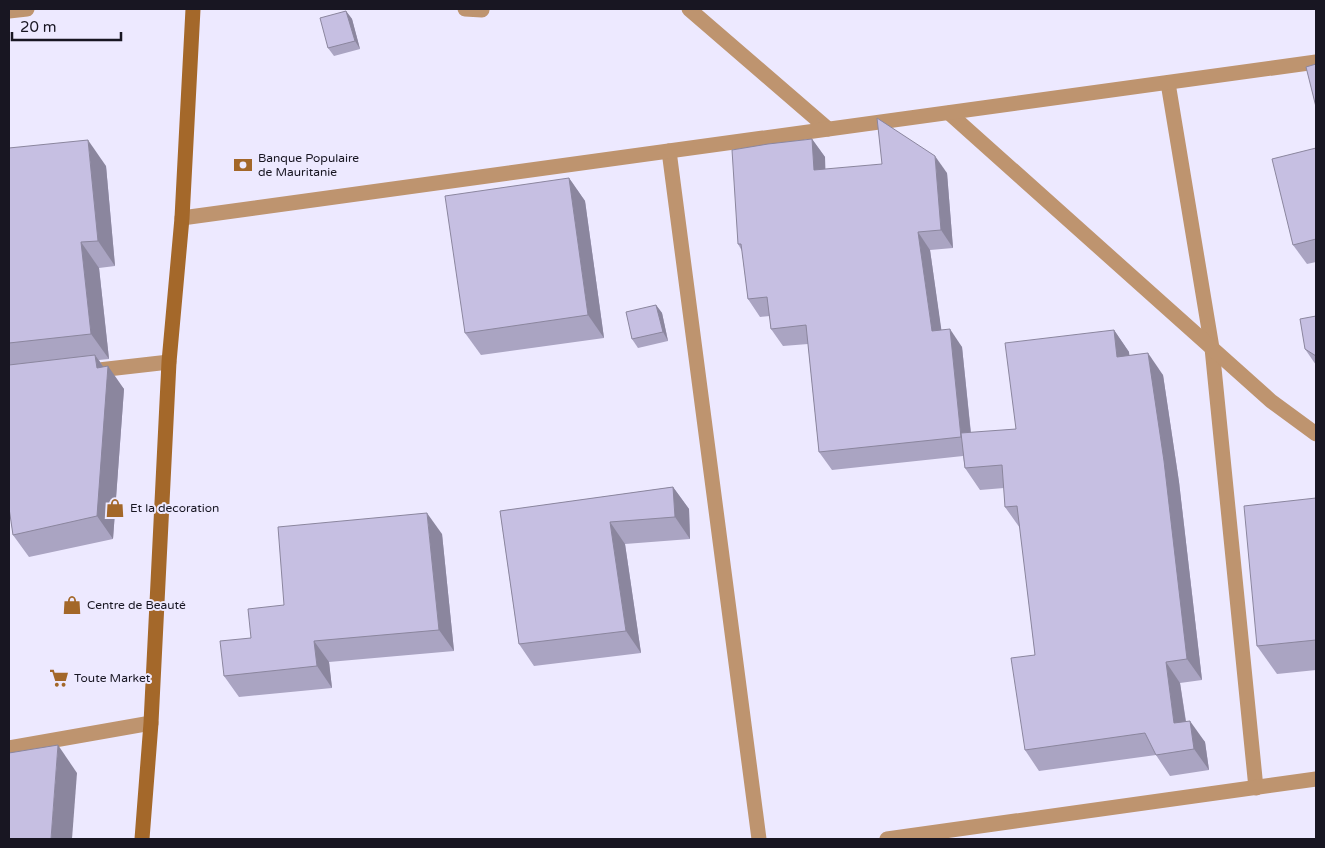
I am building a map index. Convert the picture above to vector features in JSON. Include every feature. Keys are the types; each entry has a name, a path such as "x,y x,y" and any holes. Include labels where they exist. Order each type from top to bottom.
{"street":[{"path":"9,11 27,9"},
{"path":"142,839 151,723 169,362 182,218 193,9"},
{"path":"465,9 482,10"},
{"path":"688,9 828,130"},
{"path":"182,218 1316,62"},
{"path":"1168,83 1212,348 1256,788"},
{"path":"949,112 1271,401 1316,434"},
{"path":"668,151 759,839"},
{"path":"75,373 169,362"},
{"path":"9,748 151,723"},
{"path":"887,839 1316,779"}],"building":[{"path":"346,11 355,41 328,48 320,18"},
{"path":"1316,64 1316,107 1306,67"},
{"path":"877,118 935,156 941,230 918,232 932,331 950,329 961,437 819,452 806,325 771,329 767,297 748,299 741,244 738,244 732,150 812,139 814,170 882,164"},
{"path":"88,140 98,241 81,242 91,334 9,343 9,148"},
{"path":"1316,148 1316,239 1293,245 1272,159"},
{"path":"569,178 588,315 465,333 445,196"},
{"path":"656,305 663,332 632,339 626,312"},
{"path":"1316,316 1316,356 1305,349 1300,319"},
{"path":"1114,330 1117,357 1148,353 1164,461 1187,659 1166,662 1174,723 1190,721 1194,749 1156,755 1145,733 1025,750 1011,658 1035,655 1017,506 1005,507 1002,465 965,468 961,433 1016,429 1005,343"},
{"path":"95,355 97,368 108,366 97,516 13,535 9,508 9,365"},
{"path":"673,487 675,517 610,522 626,631 519,644 500,511"},
{"path":"1316,498 1316,640 1257,646 1244,506"},
{"path":"427,513 439,630 314,641 317,666 224,676 220,641 251,638 248,609 284,605 278,527"},
{"path":"58,745 51,839 9,839 9,753"}],"place":[{"name":"Banque Populaire de Mauritanie","path":"243,165"},
{"name":"Et la decoration","path":"115,508"},
{"name":"Centre de Beauté","path":"72,605"},
{"name":"Toute Market","path":"59,678"}]}
